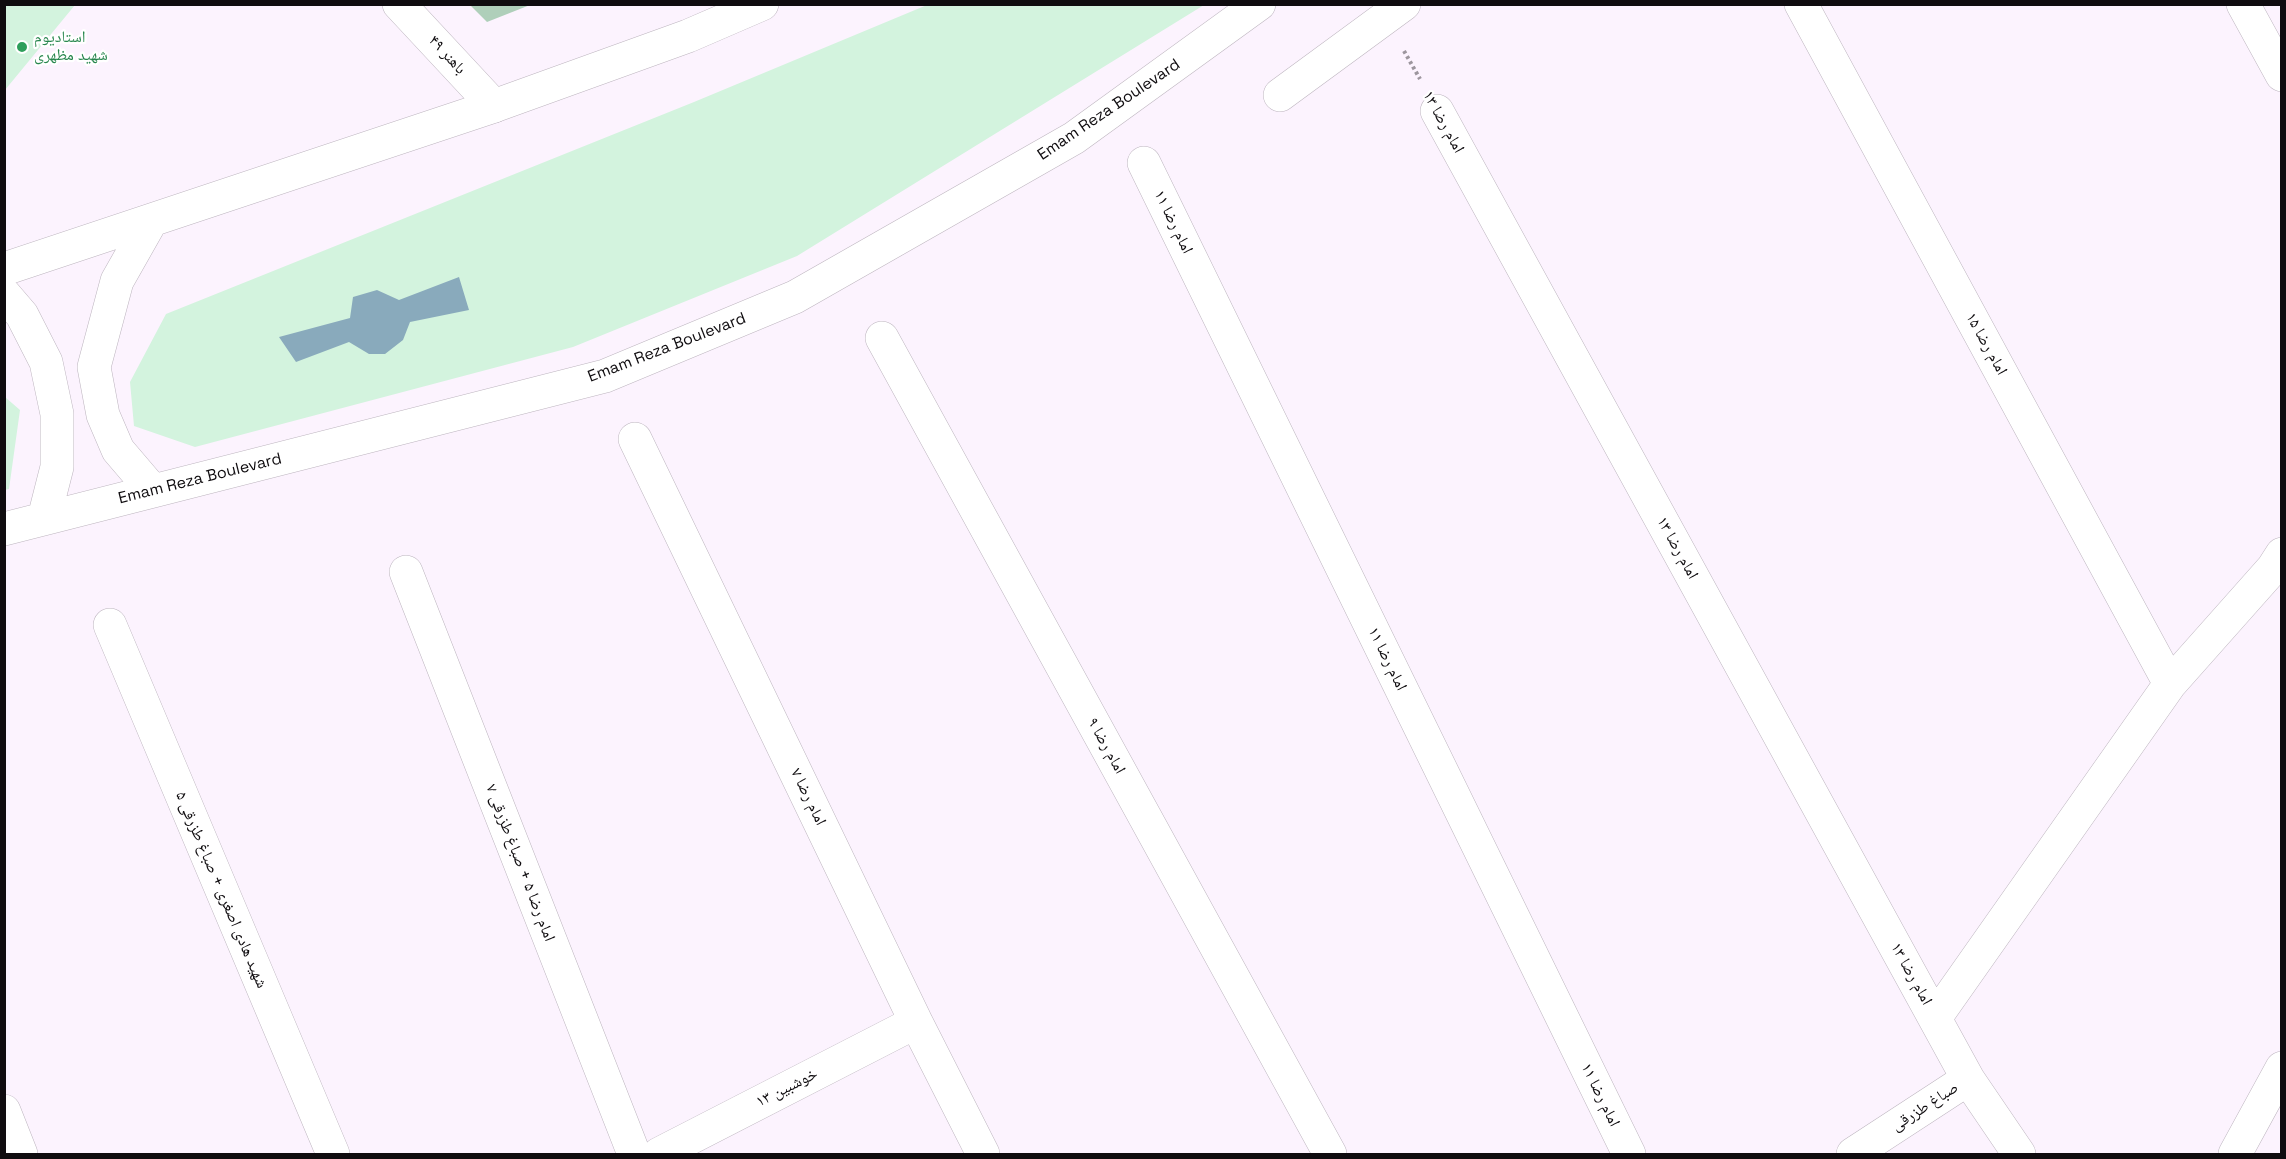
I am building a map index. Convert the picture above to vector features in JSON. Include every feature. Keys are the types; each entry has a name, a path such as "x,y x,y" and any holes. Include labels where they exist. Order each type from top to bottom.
{"street":[{"name":"باهنر ۴۹","path":"399,4 494,106"},
{"path":"4,269 494,106 688,36 762,4"},
{"name":"Emam Reza Boulevard","path":"4,529 604,376 795,297 1074,138 1259,4"},
{"name":"امام رضا ۱۵","path":"1801,4 2170,684"},
{"path":"2242,4 2282,75"},
{"path":"1280,95 1395,11"},
{"name":"امام رضا ۱۳","path":"1437,111 1968,1079 2019,1155"},
{"name":"امام رضا ۱۱","path":"1144,163 1629,1155"},
{"path":"151,220 117,281 94,366 103,415 118,450 153,491"},
{"path":"4,294 22,315 46,362 57,414 57,467 44,518"},
{"name":"امام رضا ۹","path":"882,338 1330,1155"},
{"name":"امام رضا ۷","path":"635,439 982,1155"},
{"path":"1935,1018 2170,684 2279,565"},
{"name":"امام رضا ۵ + صباغ طزرقی ۷","path":"406,572 634,1155"},
{"name":"شهید هادی اصغری + صباغ طزرقی ۵","path":"110,625 333,1155"},
{"name":"خوشبین ۱۳","path":"659,1155 916,1022"},
{"name":"صباغ طزرقی","path":"1853,1155 1968,1079"},
{"path":"2235,1155 2279,1080"},
{"path":"4,1111 21,1155"}],"path":[{"name":"امام رضا ۱۳","path":"1395,11 1437,111"}],"green space":[{"name":"استادیوم شهید مظهری","path":"4,5 75,5 5,90 4,90"},
{"path":"470,5 530,5 487,22"},
{"path":"927,5 1204,5 797,256 573,347 195,447 134,426 130,382 166,314 694,102"},
{"path":"5,397 20,410 9,489 5,490"}],"water":[{"path":"459,277 469,310 410,322 403,340 385,354 369,354 349,342 296,362 279,337 350,318 353,297 377,290 399,300"}],"place":[{"name":"استادیوم شهید مظهری","path":"22,47"}]}
